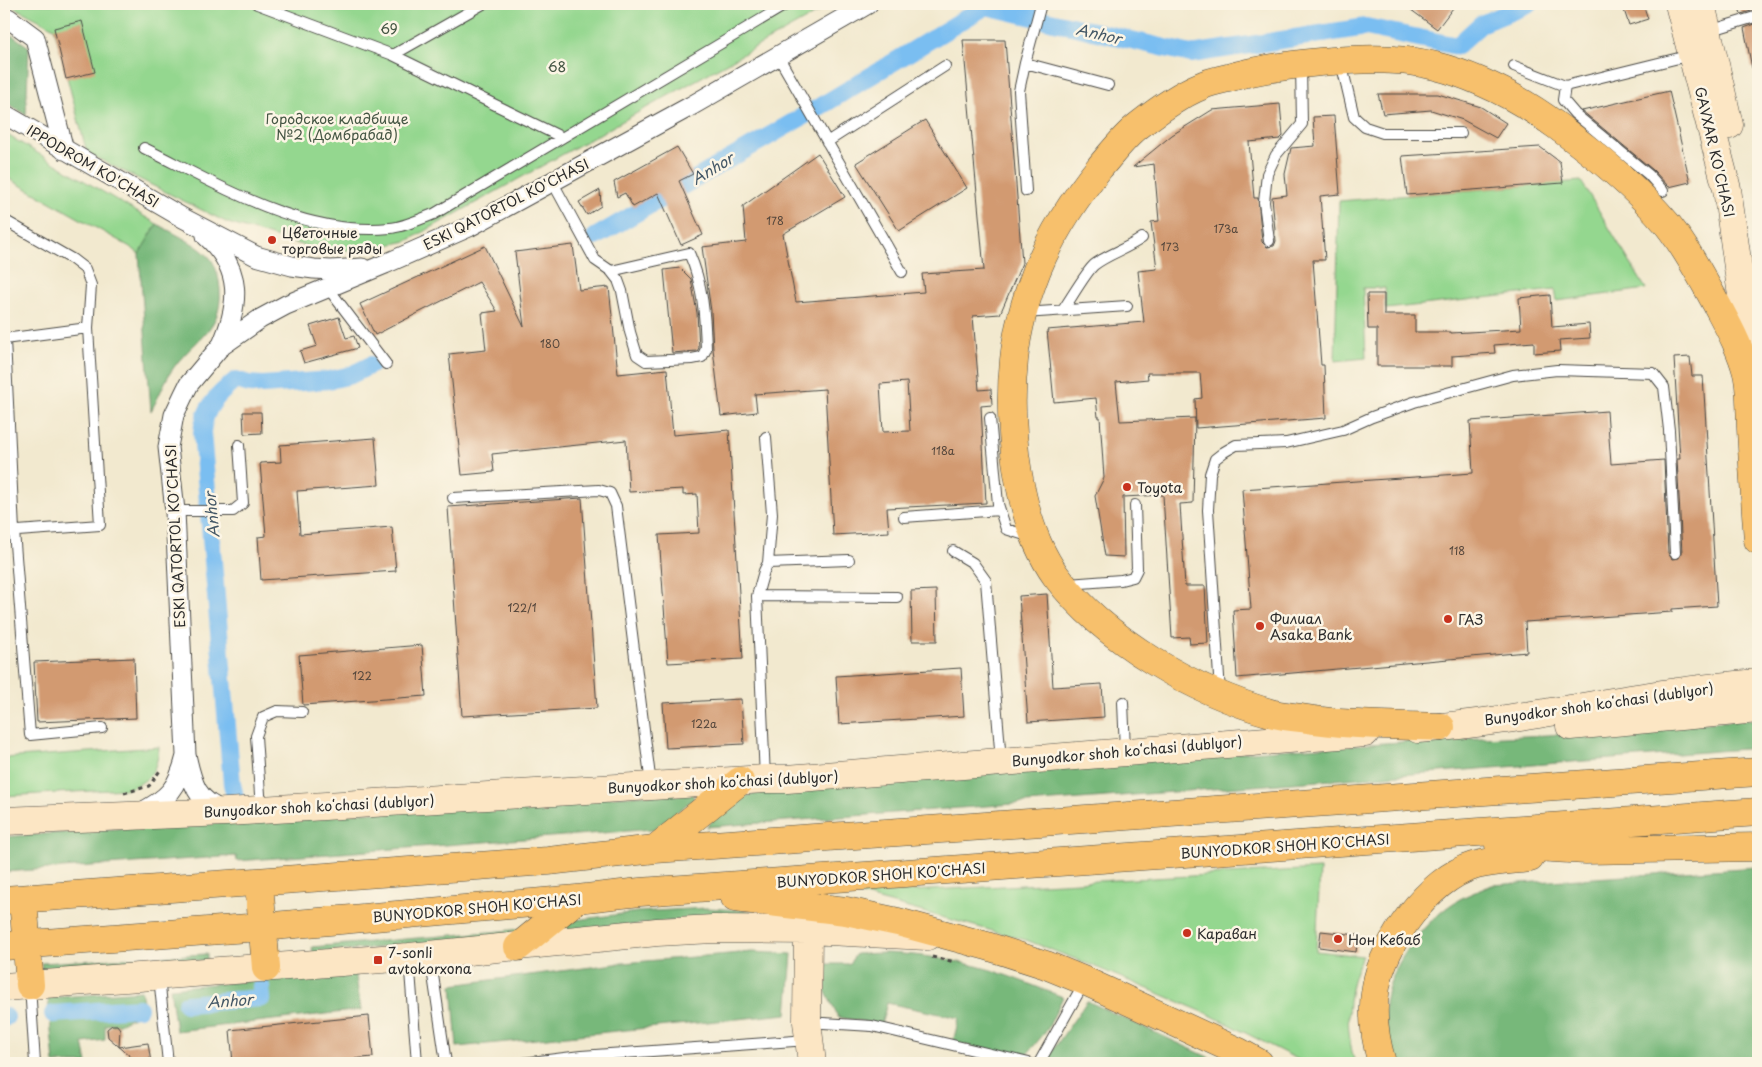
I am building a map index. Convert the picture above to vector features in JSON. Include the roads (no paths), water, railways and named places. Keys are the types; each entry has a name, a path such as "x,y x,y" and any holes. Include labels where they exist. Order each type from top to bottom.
{"main road":[{"path":"1441,727 1336,724 1276,714 1220,695 1165,669 1127,644 1089,612 1056,575 1035,538 1021,493 1014,438 1014,360 1023,313 1037,269 1058,228 1081,191 1133,129 1162,108 1202,85 1248,72 1301,64 1341,60 1398,60 1449,70 1494,88 1538,112 1578,142 1641,197 1671,228 1703,279 1728,325 1748,375"},
{"name":"GAVXAR KO'CHASI","path":"1748,375 1758,540"},
{"path":"17,986 13,900 548,861 655,849 1758,772"},
{"path":"655,849 753,780"},
{"name":"BUNYODKOR SHOH KO'CHASI","path":"15,945 262,927 640,892 1758,812"},
{"path":"1385,839 1586,850 1758,848"},
{"path":"1382,1063 1375,1034 1376,986 1388,949 1411,915 1427,897 1447,878 1473,866 1586,850"},
{"path":"259,883 266,968"},
{"path":"640,892 746,899 846,911 898,922 955,950 1029,960 1086,981 1259,1063"},
{"path":"518,947 577,899"}],"street":[{"name":"ESKI QATORTOL KO'CHASI","path":"227,812 204,802 193,783 186,755 175,511 168,447 174,415 189,384 220,347 272,312 469,226 691,106 868,4"},
{"name":"GAVXAR KO'CHASI","path":"1679,4 1727,189 1743,303 1748,375"},
{"name":"GAVXAR KO'CHASI","path":"1701,4 1744,194 1758,294"},
{"path":"7,16 35,38 64,150"},
{"name":"IPPODROM KO'CHASI","path":"4,114 183,218 256,256 292,266 331,270 366,268 385,264"},
{"name":"IPPODROM KO'CHASI","path":"183,218 210,239 222,253 233,274 235,293 233,314 220,347"},
{"name":"Bunyodkor shoh koʻchasi (dublyor)","path":"4,821 227,812 788,779 1441,727 1708,687 1758,683"},
{"name":"Bunyodkor shoh koʻchasi (dublyor)","path":"1441,727 1577,726 1758,709"},
{"name":"ESKI QATORTOL KO'CHASI","path":"134,816 156,805 171,792 181,776 186,755"},
{"path":"17,986 419,956 694,930 808,930 955,950"},
{"path":"808,930 810,1042"}],"lane":[{"path":"257,4 273,7 393,55 561,138"},
{"path":"393,55 483,4"},
{"path":"144,148 259,205 302,219 343,227 392,228 434,214 787,4"},
{"path":"1026,191 1020,91 1025,63 1041,4"},
{"path":"1708,31 1758,16"},
{"path":"1514,66 1565,86 1692,55"},
{"path":"778,56 902,272"},
{"path":"1341,60 1354,116 1365,127 1383,133 1461,133"},
{"path":"1025,63 1108,85"},
{"path":"1269,241 1264,202 1267,174 1276,156 1302,124 1301,64"},
{"path":"827,142 945,66"},
{"path":"1565,86 1563,100 1575,114 1649,175 1663,191"},
{"path":"552,182 595,260 610,271 618,280 637,355 646,361 702,357 706,349 702,290 696,268 689,253 610,271"},
{"path":"4,220 72,259 85,269 91,284 88,328 100,525 9,532"},
{"path":"1063,310 1093,266 1128,248 1142,238"},
{"path":"328,288 386,364"},
{"path":"1023,313 1127,306"},
{"path":"88,328 5,339 9,532 30,735 102,728"},
{"path":"1220,695 1208,489 1215,459 1236,445 1286,443 1343,430 1414,402 1512,375 1557,370 1654,373 1664,386 1669,430 1675,552"},
{"path":"990,418 998,504 1006,529 1035,538"},
{"path":"753,780 757,596 768,562 772,514 766,437"},
{"path":"175,511 233,511 243,503 239,445"},
{"path":"453,498 599,490 610,493 616,506 651,786"},
{"path":"1064,585 1121,580 1133,577 1138,569 1135,505"},
{"path":"904,517 1000,510"},
{"path":"953,551 973,563 986,581 1001,762"},
{"path":"768,562 849,560"},
{"path":"757,596 896,597"},
{"path":"1123,702 1125,751"},
{"path":"262,810 256,736 263,718 277,711 302,712"},
{"path":"417,1063 419,956"},
{"path":"419,956 446,1063"},
{"path":"159,976 168,1063"},
{"path":"1039,1063 1086,981"},
{"path":"17,986 35,1063"},
{"path":"523,1063 581,1056 810,1042 872,1026 1029,1063"}],"waterway":[{"name":"Anhor","path":"595,237 826,103 986,6 1191,54 1366,27 1457,46 1481,24 1530,4"},
{"name":"Anhor","path":"236,801 232,784 202,432 203,423 213,402 236,380 249,384 263,385 330,380 351,375 371,365"},
{"name":"Anhor","path":"186,1004 262,998 261,986"},
{"name":"Anhor","path":"53,1014 139,1008"}],"place":[{"name":"Цветочные торговые ряды","path":"272,240"},
{"name":"Toyota","path":"1127,487"},
{"name":"ГАЗ","path":"1448,619"},
{"name":"Филиал Asaka Bank","path":"1260,626"},
{"name":"Караван","path":"1187,933"},
{"name":"Нон Кебаб","path":"1338,939"},
{"name":"7-sonli avtokorxona","path":"378,960"}],"park label":[{"name":"69","path":"389,28"},
{"name":"68","path":"557,66"},
{"name":"Городское кладбище №2 (Домбрабад)","path":"337,126"}]}
